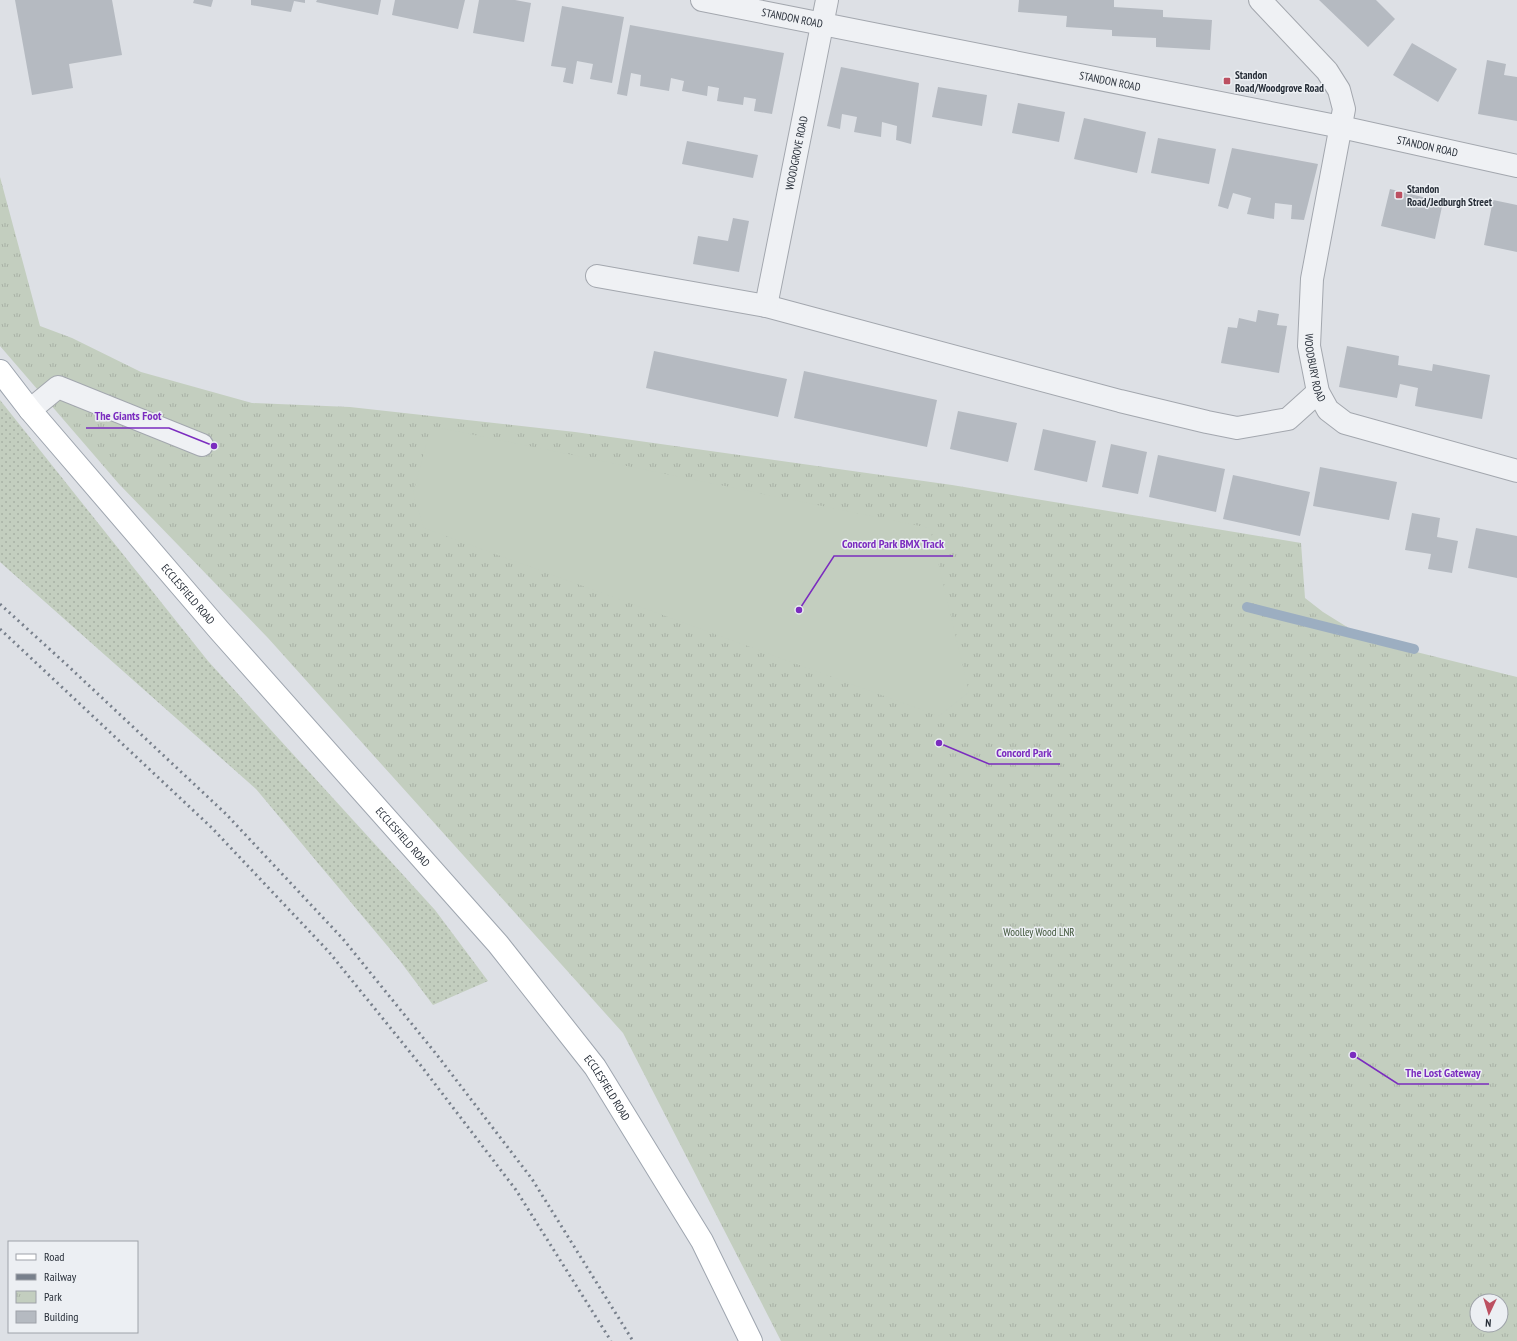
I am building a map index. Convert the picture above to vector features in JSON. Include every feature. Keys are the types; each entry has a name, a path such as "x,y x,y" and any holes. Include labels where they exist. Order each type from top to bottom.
{"main road":[{"name":"ECCLESFIELD ROAD","path":"0,371 30,410 219,630 498,944 595,1066 702,1241 751,1341"}],"street":[{"name":"STANDON ROAD","path":"702,0 1341,127 1517,166"},
{"name":"WOODGROVE ROAD","path":"766,306 828,0"},
{"name":"WOODBURY ROAD","path":"1260,0 1327,71 1340,90 1344,109 1312,279 1309,346 1318,392 1328,410 1345,423 1517,471"},
{"path":"597,276 766,306 1120,401 1237,428 1288,420 1318,392"},
{"path":"30,410 58,387 202,445"}],"green space":[{"name":"Woolley Wood LNR","path":"0,177 40,326 72,338 141,372 252,403 350,407 575,432 952,485 1301,543 1305,598 1323,612 1368,640 1517,677 1517,1341 781,1341 623,1033 268,638 119,484 0,346"},
{"path":"0,400 208,661 435,910 488,981 433,1005 400,961 256,789 0,562"},
{"path":"431,426 930,528 969,692 939,716 424,528 413,494"}],"building":[{"path":"15,0 112,0 122,55 69,64 73,88 32,95"},
{"path":"194,0 213,0 211,7 193,3"},
{"path":"251,0 305,0 305,3 294,1 291,12 251,5"},
{"path":"317,0 381,0 378,15 316,2"},
{"path":"395,0 465,0 458,29 392,15"},
{"path":"479,0 515,0 531,3 524,42 473,33"},
{"path":"1019,0 1114,0 1114,7 1163,10 1163,17 1212,20 1210,50 1156,47 1156,38 1112,36 1112,30 1066,27 1067,16 1018,12"},
{"path":"1319,0 1376,0 1395,19 1368,47"},
{"path":"562,6 624,17 612,83 590,79 593,64 577,61 573,84 563,82 566,68 551,66"},
{"path":"630,25 784,53 772,114 754,111 756,99 744,97 743,105 717,101 719,88 708,86 707,96 682,91 684,81 671,78 669,91 640,86 641,75 631,73 627,96 617,94"},
{"path":"1412,43 1457,69 1438,102 1393,75"},
{"path":"1487,60 1506,64 1504,75 1517,77 1517,121 1478,114"},
{"path":"841,67 919,83 911,144 896,140 897,126 882,122 881,137 854,132 857,117 842,114 840,129 827,126"},
{"path":"938,87 987,95 982,126 932,117"},
{"path":"1018,103 1065,112 1059,142 1012,133"},
{"path":"1084,118 1146,132 1137,173 1074,159"},
{"path":"1158,138 1216,149 1209,184 1151,173"},
{"path":"687,141 758,155 753,178 682,164"},
{"path":"1232,148 1318,164 1304,220 1291,219 1292,205 1275,203 1274,219 1247,214 1251,198 1233,193 1228,209 1218,206"},
{"path":"1390,189 1443,202 1435,239 1381,226"},
{"path":"1493,200 1517,205 1517,252 1484,245"},
{"path":"733,218 749,221 739,272 693,264 698,236 728,241"},
{"path":"1258,310 1279,314 1277,325 1287,326 1279,373 1221,363 1228,327 1237,328 1239,318 1256,322"},
{"path":"1347,346 1399,356 1398,365 1432,371 1433,364 1490,375 1482,419 1415,406 1418,388 1400,384 1397,398 1339,387"},
{"path":"654,351 787,379 778,417 646,388"},
{"path":"804,371 937,400 927,447 794,418"},
{"path":"958,411 1017,423 1008,462 950,449"},
{"path":"1043,429 1096,441 1087,482 1034,470"},
{"path":"1111,444 1147,452 1138,494 1102,487"},
{"path":"1158,455 1225,469 1216,512 1149,497"},
{"path":"1320,467 1397,482 1389,520 1313,506"},
{"path":"1233,475 1310,492 1300,536 1223,519"},
{"path":"1412,513 1440,518 1437,537 1458,541 1452,573 1428,569 1431,554 1405,550"},
{"path":"1476,528 1517,536 1517,578 1468,568"}],"waterway":[{"path":"1247,607 1414,649"}],"railway":[{"path":"0,604 226,814 343,939 437,1055 532,1179 633,1341"},
{"path":"0,629 212,828 329,952 422,1067 516,1190 611,1341"}],"place":[{"name":"Standon Road/Woodgrove Road","path":"1227,81"},
{"name":"Standon Road/Jedburgh Street","path":"1399,195"},
{"name":"The Giants Foot","path":"214,446"},
{"name":"Concord Park BMX Track","path":"799,610"},
{"name":"Concord Park","path":"939,743"},
{"name":"The Lost Gateway","path":"1353,1055"}]}
